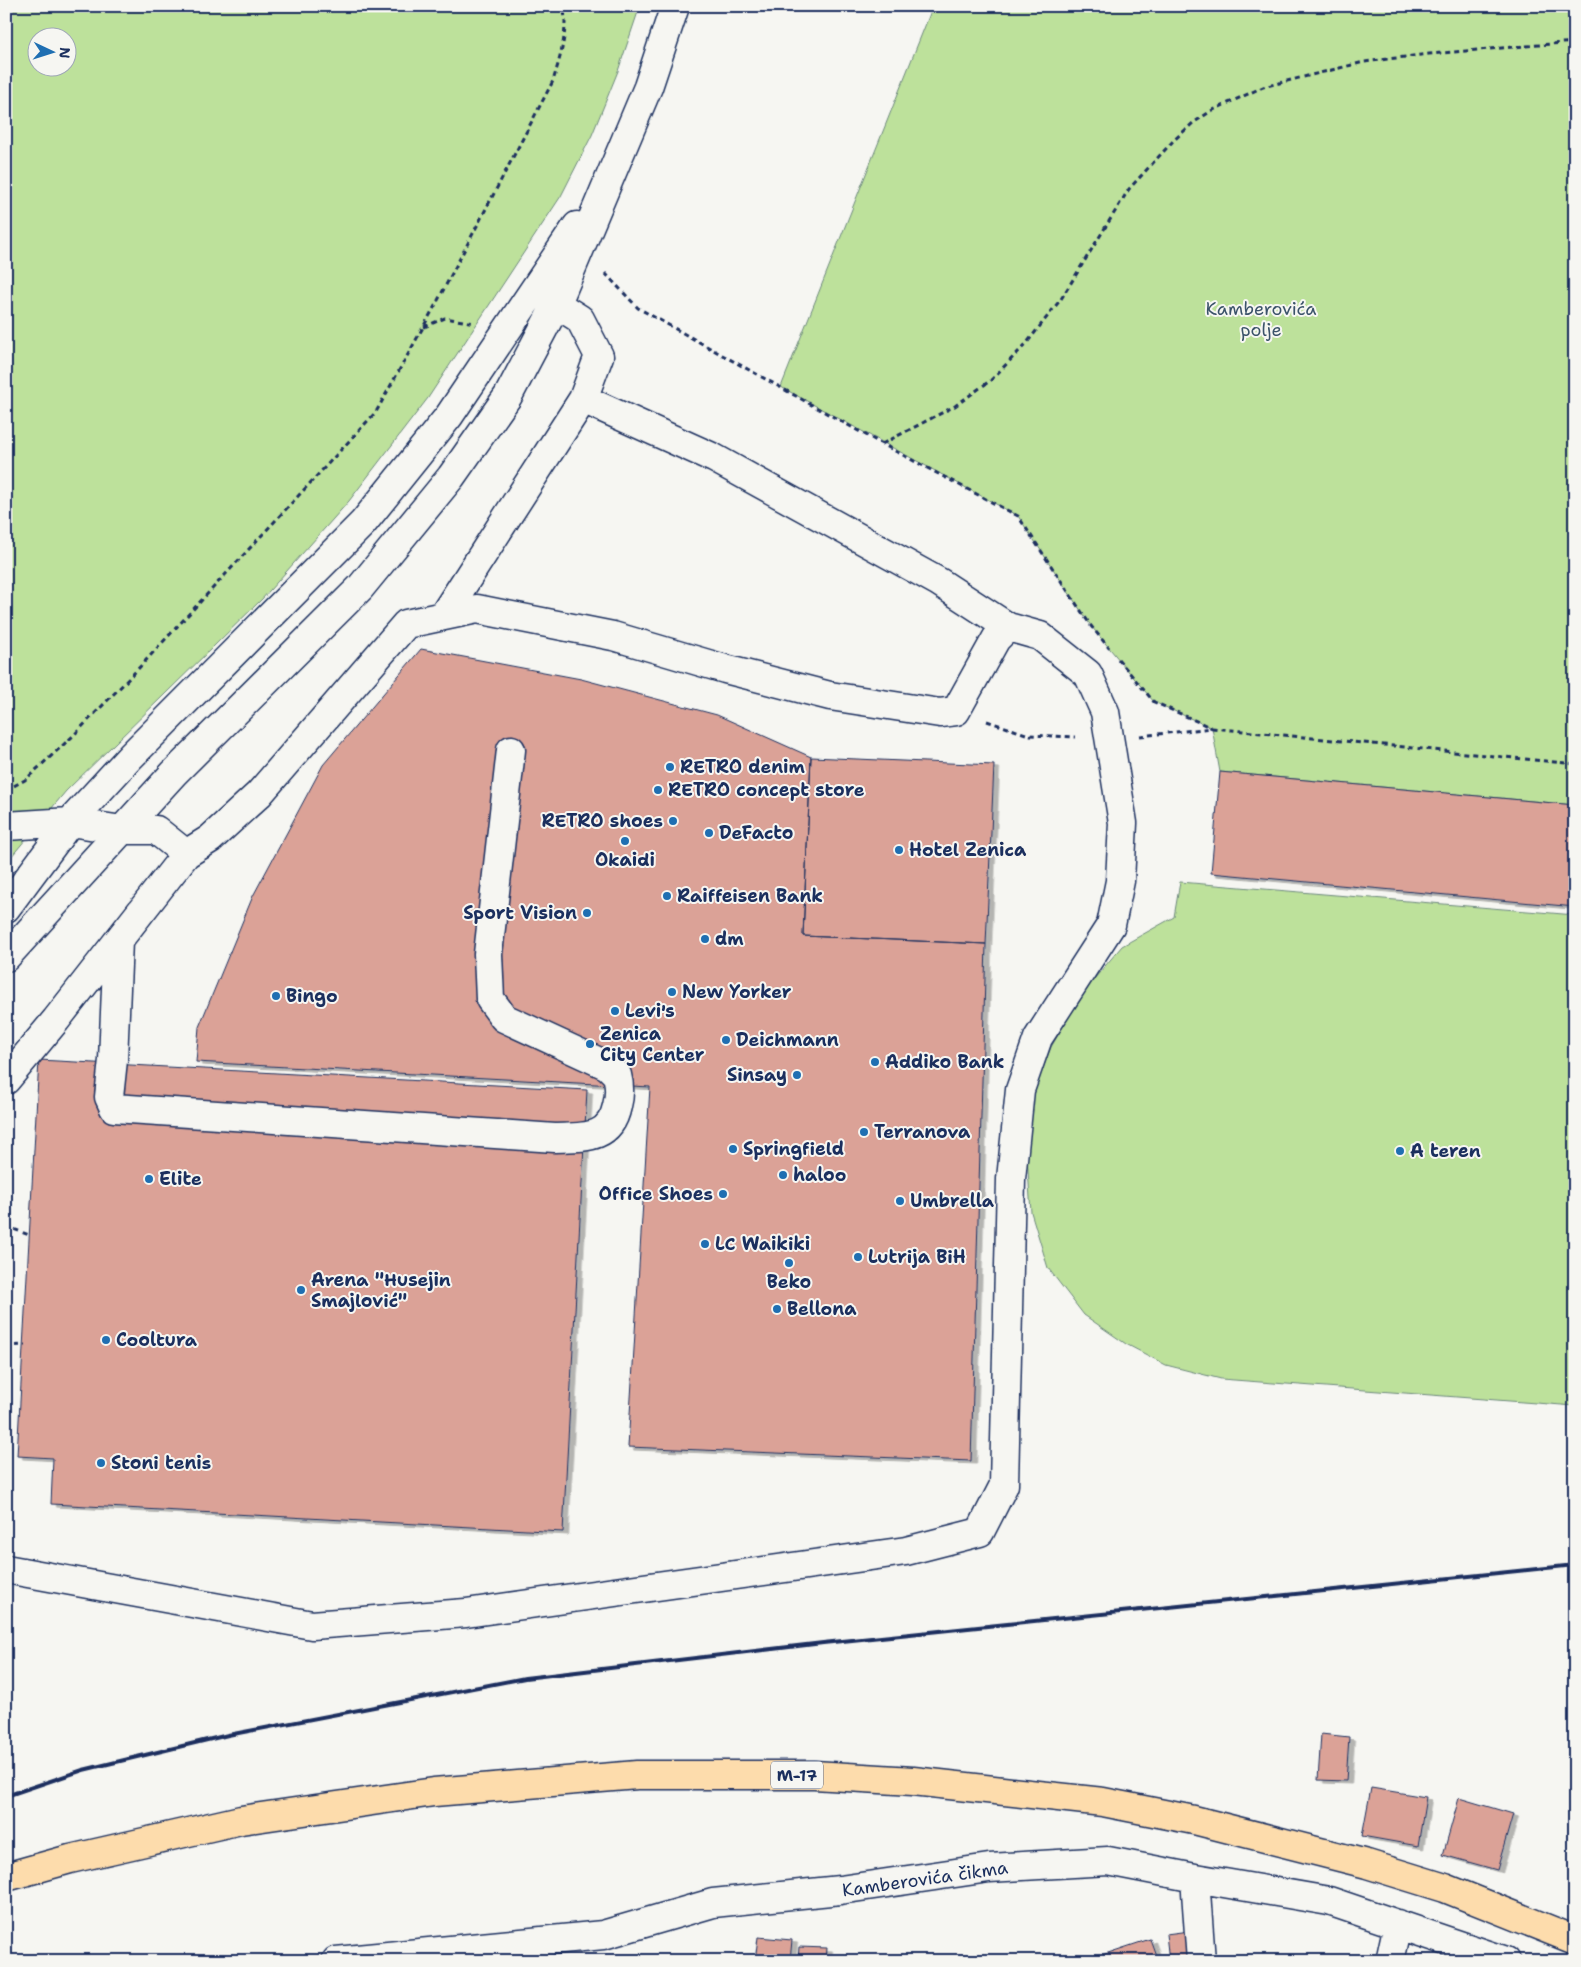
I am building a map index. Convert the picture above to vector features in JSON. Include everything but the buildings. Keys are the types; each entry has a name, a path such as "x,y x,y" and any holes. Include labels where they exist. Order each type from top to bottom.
{"highway":[{"name":"M-17","path":"6,1877 70,1858 242,1820 434,1792 637,1775 814,1775 913,1780 1094,1801 1194,1820 1367,1864 1445,1888 1575,1940"}],"street":[{"path":"6,958 122,830 232,714 360,588 421,515 508,396 546,297 618,161 648,87 675,6"},
{"path":"443,616 583,399 599,356 580,319 546,297"},
{"path":"6,908 70,822 131,756 362,523 546,297"},
{"path":"6,1569 312,1625 466,1613 906,1551 980,1532 1004,1485 1011,1179 1020,1090 1038,1038 1111,925 1120,881 1123,823 1105,712 1088,674 1040,636 1008,627 939,582 714,458 583,399"},
{"path":"6,1080 186,854 210,839 259,794 406,624 477,609 613,636 725,669 830,696 940,713 956,711 996,640 1008,627"},
{"path":"118,941 113,1060 109,1097 114,1108 555,1138 584,1137 599,1133 615,1117 619,1098 617,1075 608,1066 504,1018 490,1000 488,954 511,750"},
{"path":"6,826 70,822 122,830 156,830 186,854"},
{"name":"Kamberovića čikma","path":"336,1961 603,1935 713,1903 840,1890 989,1868 1108,1861 1329,1901 1506,1961"},
{"path":"1195,1878 1201,1961"},
{"path":"1390,1961 1398,1924"}],"path":[{"path":"6,790 25,780 92,717 376,412 553,81 561,53 565,14 563,6"},
{"path":"882,444 955,406 991,380 1026,344 1061,299 1129,189 1174,140 1192,123 1211,111 1263,87 1364,62 1429,54 1575,42"},
{"path":"605,273 638,308 882,444 1018,516 1091,626 1110,649"},
{"path":"423,327 445,318 482,324"},
{"path":"1116,656 1154,702 1212,728"},
{"path":"956,711 1029,735 1110,739 1212,728 1575,764"},
{"path":"6,1226 29,1235"},
{"path":"6,1346 24,1344"}],"green space":[{"path":"6,6 640,6 618,71 592,135 561,196 428,398 349,501 262,599 66,791 6,863"},
{"name":"Kamberovića polje","path":"933,6 1575,6 1575,805 1220,772 1212,728 1154,702 1091,626 1018,516 781,387"},
{"path":"1180,882 1575,915 1575,1406 1221,1379 1166,1365 1126,1344 1084,1315 1048,1268 1031,1212 1027,1156 1032,1097 1051,1047 1083,992 1122,946 1174,917"}],"railway":[{"path":"6,1796 83,1770 228,1735 525,1678 823,1643 1575,1565"}],"place":[{"name":"RETRO denim","path":"670,767"},
{"name":"RETRO concept store","path":"658,790"},
{"name":"RETRO shoes","path":"673,821"},
{"name":"DeFacto","path":"709,833"},
{"name":"Okaidi","path":"625,841"},
{"name":"Hotel Zenica","path":"899,850"},
{"name":"Raiffeisen Bank","path":"667,896"},
{"name":"Sport Vision","path":"587,913"},
{"name":"dm","path":"705,939"},
{"name":"New Yorker","path":"672,992"},
{"name":"Bingo","path":"276,996"},
{"name":"Levi's","path":"615,1011"},
{"name":"Deichmann","path":"726,1040"},
{"name":"Zenica City Center","path":"590,1044"},
{"name":"Addiko Bank","path":"875,1062"},
{"name":"Sinsay","path":"797,1075"},
{"name":"Terranova","path":"864,1132"},
{"name":"Springfield","path":"733,1149"},
{"name":"A teren","path":"1400,1151"},
{"name":"haloo","path":"783,1175"},
{"name":"Elite","path":"149,1179"},
{"name":"Office Shoes","path":"723,1194"},
{"name":"Umbrella","path":"900,1201"},
{"name":"LC Waikiki","path":"705,1244"},
{"name":"Lutrija BiH","path":"858,1257"},
{"name":"Beko","path":"789,1263"},
{"name":"Arena \"Husejin Smajlović\"","path":"301,1290"},
{"name":"Bellona","path":"777,1309"},
{"name":"Cooltura","path":"106,1340"},
{"name":"Stoni tenis","path":"101,1463"}]}
